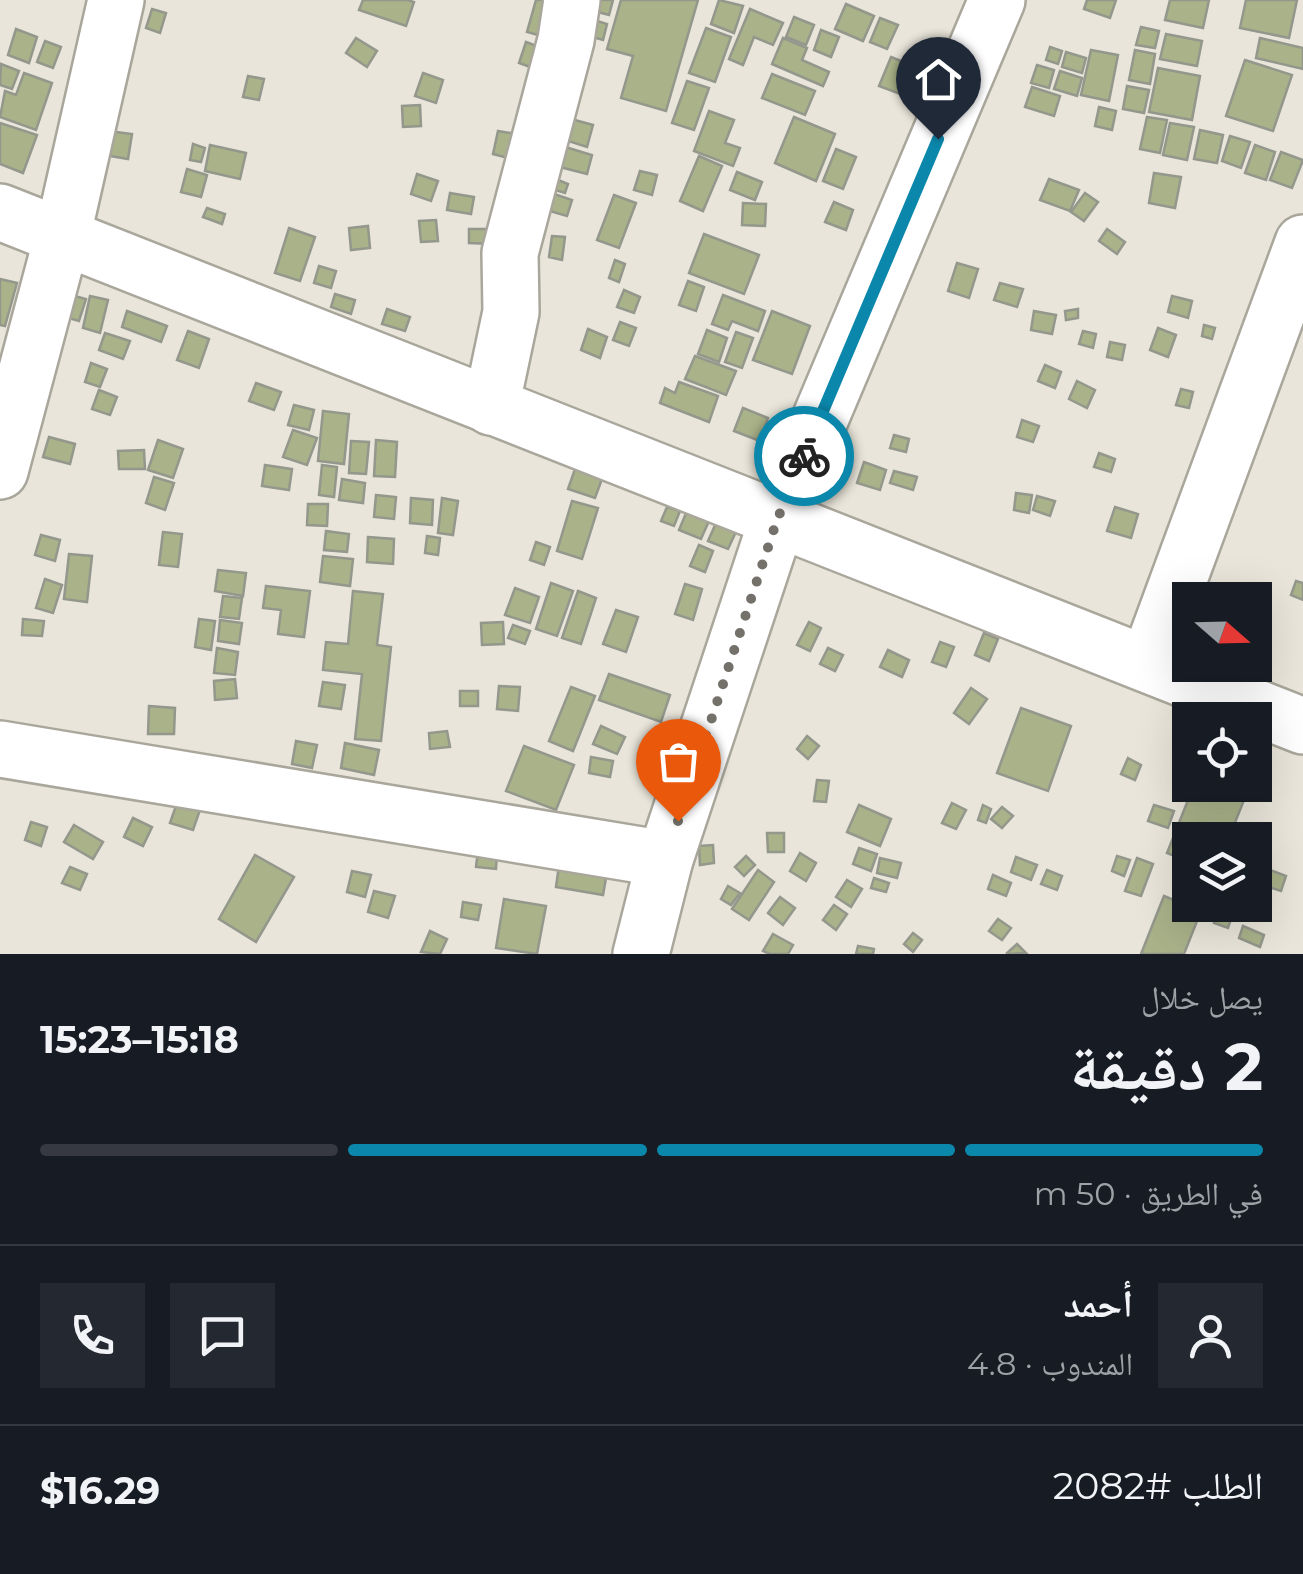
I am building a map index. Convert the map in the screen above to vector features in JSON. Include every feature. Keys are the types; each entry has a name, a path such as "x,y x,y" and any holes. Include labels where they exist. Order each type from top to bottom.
{"street":[{"path":"0,471 62,238 116,0"},
{"path":"491,407 511,312 510,253 566,40 572,0"},
{"path":"641,954 665,859 777,520 997,0"},
{"path":"0,212 1303,726"},
{"path":"1148,663 1303,243"},
{"path":"0,749 665,859"}],"building":[{"path":"363,0 414,2 406,26 359,10"},
{"path":"536,0 563,0 552,39 527,32"},
{"path":"597,0 613,0 609,15 594,11"},
{"path":"621,0 698,0 666,111 621,98 633,56 607,49"},
{"path":"719,0 743,6 734,33 711,24"},
{"path":"1087,0 1116,0 1110,18 1084,9"},
{"path":"1170,0 1209,0 1203,28 1165,20"},
{"path":"1246,0 1297,0 1289,38 1240,28"},
{"path":"846,4 874,16 863,41 835,29"},
{"path":"152,9 166,13 160,33 146,28"},
{"path":"750,9 783,23 773,45 754,37 743,65 729,59"},
{"path":"794,17 814,25 806,45 786,37"},
{"path":"880,18 898,25 887,49 870,42"},
{"path":"594,20 607,24 603,40 589,36"},
{"path":"1141,27 1159,31 1155,48 1136,45"},
{"path":"706,28 731,37 715,82 689,73"},
{"path":"16,29 37,37 29,63 8,55"},
{"path":"821,30 839,37 831,57 814,50"},
{"path":"1166,34 1202,41 1197,66 1160,59"},
{"path":"356,38 377,51 367,67 346,53"},
{"path":"783,38 807,48 802,60 829,72 823,86 772,64"},
{"path":"1260,38 1303,48 1303,69 1256,58"},
{"path":"45,41 61,47 53,68 37,62"},
{"path":"526,42 550,51 544,72 519,63"},
{"path":"1050,47 1062,51 1058,64 1046,60"},
{"path":"1091,50 1118,55 1109,101 1081,95"},
{"path":"1135,50 1155,54 1150,84 1129,80"},
{"path":"1066,52 1086,58 1082,73 1062,67"},
{"path":"891,57 911,65 900,94 879,86"},
{"path":"1245,60 1292,75 1273,131 1226,116"},
{"path":"1,64 19,71 12,89 0,85"},
{"path":"1037,65 1054,70 1049,88 1031,83"},
{"path":"1158,68 1200,76 1192,120 1149,112"},
{"path":"1060,71 1082,78 1077,96 1054,89"},
{"path":"24,73 52,83 36,130 0,117 5,91 16,95"},
{"path":"423,73 443,80 436,103 415,96"},
{"path":"772,74 815,91 805,115 762,98"},
{"path":"248,76 264,79 259,100 243,97"},
{"path":"687,81 709,88 694,130 672,123"},
{"path":"1127,86 1149,90 1144,113 1123,109"},
{"path":"1032,87 1060,96 1054,116 1025,107"},
{"path":"420,105 421,126 403,127 402,106"},
{"path":"1099,107 1116,111 1112,130 1095,126"},
{"path":"709,111 734,120 725,143 740,148 733,166 694,151"},
{"path":"794,117 835,134 816,181 775,163"},
{"path":"1147,117 1167,120 1160,153 1140,149"},
{"path":"571,119 593,125 587,147 565,140"},
{"path":"0,123 37,135 23,173 0,164"},
{"path":"1170,123 1194,127 1187,160 1163,155"},
{"path":"1200,130 1223,135 1217,163 1194,159"},
{"path":"108,131 132,134 128,159 104,155"},
{"path":"498,131 517,134 512,159 493,154"},
{"path":"1230,136 1250,142 1241,168 1222,161"},
{"path":"193,144 205,148 201,162 190,160"},
{"path":"210,145 246,153 240,179 205,171"},
{"path":"1255,145 1275,152 1266,180 1245,173"},
{"path":"562,146 592,155 587,174 556,166"},
{"path":"836,149 856,157 843,189 823,181"},
{"path":"1281,152 1303,160 1292,188 1270,180"},
{"path":"699,156 722,166 703,211 680,201"},
{"path":"187,169 207,175 201,197 181,192"},
{"path":"640,171 657,175 652,195 634,190"},
{"path":"737,172 762,182 755,200 730,190"},
{"path":"1154,173 1181,177 1175,208 1149,203"},
{"path":"417,174 438,181 431,201 411,194"},
{"path":"1049,179 1079,190 1070,211 1040,200"},
{"path":"558,180 568,184 565,193 555,190"},
{"path":"450,193 474,197 471,214 447,210"},
{"path":"551,193 572,200 567,216 546,210"},
{"path":"1085,193 1098,202 1084,221 1071,212"},
{"path":"614,195 636,203 619,248 597,240"},
{"path":"834,202 853,210 846,230 825,222"},
{"path":"743,203 766,204 765,226 742,225"},
{"path":"207,208 225,214 222,224 203,217"},
{"path":"436,220 438,241 421,242 419,221"},
{"path":"368,226 370,248 351,250 349,228"},
{"path":"289,228 315,237 300,281 275,273"},
{"path":"469,229 493,229 493,244 469,243"},
{"path":"1107,229 1125,242 1117,254 1099,241"},
{"path":"704,234 759,255 744,294 689,273"},
{"path":"552,236 565,237 562,260 549,257"},
{"path":"615,260 625,264 619,282 609,278"},
{"path":"957,263 978,269 969,298 948,291"},
{"path":"319,266 336,271 331,288 314,283"},
{"path":"0,279 17,283 5,326 0,325"},
{"path":"688,281 704,287 696,311 679,305"},
{"path":"1000,283 1023,289 1017,307 994,300"},
{"path":"624,290 640,297 634,313 617,307"},
{"path":"64,293 86,299 79,321 58,315"},
{"path":"335,294 355,300 351,314 331,307"},
{"path":"723,295 765,311 758,331 732,321 728,330 712,324"},
{"path":"90,296 108,300 100,333 83,328"},
{"path":"1172,296 1192,301 1188,318 1168,312"},
{"path":"387,309 410,317 405,331 382,324"},
{"path":"1078,309 1078,318 1066,320 1065,311"},
{"path":"127,311 167,326 161,342 122,327"},
{"path":"772,311 810,326 792,374 753,360"},
{"path":"1034,311 1056,315 1052,334 1031,330"},
{"path":"620,322 636,328 629,346 613,340"},
{"path":"1204,325 1215,328 1212,339 1202,336"},
{"path":"1158,328 1176,335 1168,357 1150,350"},
{"path":"588,329 607,337 600,358 581,350"},
{"path":"707,330 727,338 719,362 698,354"},
{"path":"188,331 209,339 199,368 177,360"},
{"path":"1083,331 1096,334 1093,348 1079,344"},
{"path":"736,332 753,338 742,368 725,362"},
{"path":"105,333 130,341 123,359 99,350"},
{"path":"1110,342 1125,345 1122,360 1107,357"},
{"path":"695,356 736,371 726,395 685,379"},
{"path":"91,363 107,369 100,387 85,382"},
{"path":"1045,365 1061,372 1055,388 1038,381"},
{"path":"1077,381 1095,390 1087,408 1069,399"},
{"path":"679,382 718,396 709,422 660,403 665,388 675,393"},
{"path":"256,383 281,392 274,410 249,401"},
{"path":"1181,389 1193,392 1189,408 1176,405"},
{"path":"99,390 117,397 110,415 92,409"},
{"path":"294,405 314,410 309,430 288,425"},
{"path":"743,408 768,418 760,441 734,431"},
{"path":"323,411 349,414 344,464 318,461"},
{"path":"1022,420 1039,426 1033,442 1017,437"},
{"path":"293,430 317,438 307,465 283,457"},
{"path":"894,435 909,439 906,452 890,448"},
{"path":"49,437 75,444 70,464 43,457"},
{"path":"158,440 183,449 173,478 148,470"},
{"path":"376,440 397,442 395,477 374,476"},
{"path":"351,441 369,442 366,474 349,473"},
{"path":"144,450 145,469 119,469 118,451"},
{"path":"1099,453 1115,459 1111,472 1094,467"},
{"path":"864,462 886,470 880,490 857,483"},
{"path":"265,465 292,469 289,490 262,486"},
{"path":"322,465 337,467 334,497 319,495"},
{"path":"575,469 602,479 595,498 568,489"},
{"path":"894,471 917,477 913,490 890,483"},
{"path":"154,477 174,483 165,510 146,503"},
{"path":"342,479 365,483 363,503 339,500"},
{"path":"1016,493 1032,495 1029,513 1014,510"},
{"path":"376,495 396,497 394,519 374,517"},
{"path":"1037,496 1055,501 1050,516 1033,510"},
{"path":"411,498 433,500 432,525 410,523"},
{"path":"442,498 458,501 453,535 438,533"},
{"path":"572,501 598,508 582,559 557,551"},
{"path":"308,504 328,504 327,526 307,525"},
{"path":"667,507 680,511 674,526 661,521"},
{"path":"1115,507 1138,514 1131,538 1107,531"},
{"path":"687,511 709,521 701,539 679,530"},
{"path":"720,514 740,523 728,549 708,541"},
{"path":"326,531 349,534 347,552 324,550"},
{"path":"163,532 182,534 178,567 159,565"},
{"path":"41,535 60,540 55,561 35,555"},
{"path":"427,536 440,538 438,555 425,553"},
{"path":"368,537 394,539 393,564 367,562"},
{"path":"536,542 550,547 544,565 530,560"},
{"path":"699,545 713,551 705,572 690,566"},
{"path":"69,554 92,556 87,602 64,599"},
{"path":"323,556 353,559 350,586 320,582"},
{"path":"218,570 246,573 243,596 215,591"},
{"path":"45,579 62,585 53,613 36,608"},
{"path":"1296,581 1303,583 1303,600 1291,595"},
{"path":"551,583 573,591 557,636 536,629"},
{"path":"685,584 702,589 693,620 675,614"},
{"path":"266,586 310,591 304,637 278,634 281,610 263,608"},
{"path":"515,588 539,597 530,623 505,615"},
{"path":"353,591 383,594 377,645 391,647 381,741 355,739 362,674 323,670 326,642 348,644"},
{"path":"578,591 596,598 581,644 562,638"},
{"path":"223,596 242,598 239,619 220,617"},
{"path":"616,610 638,617 626,652 603,644"},
{"path":"23,619 44,621 42,636 22,635"},
{"path":"199,619 215,621 211,650 195,647"},
{"path":"220,620 242,623 239,644 218,641"},
{"path":"503,622 504,644 482,645 481,623"},
{"path":"809,622 821,628 810,651 797,645"},
{"path":"513,625 530,631 525,644 508,638"},
{"path":"984,633 998,639 989,661 975,655"},
{"path":"940,642 954,647 946,667 932,662"},
{"path":"217,648 238,652 235,675 214,673"},
{"path":"828,648 843,655 835,671 820,664"},
{"path":"888,650 909,660 902,677 880,667"},
{"path":"609,674 670,695 661,722 599,700"},
{"path":"235,679 237,698 215,700 214,681"},
{"path":"323,682 345,685 341,709 319,706"},
{"path":"499,686 520,687 518,711 497,709"},
{"path":"571,687 595,696 573,751 549,741"},
{"path":"971,688 987,699 969,724 954,713"},
{"path":"460,691 478,691 478,706 460,706"},
{"path":"149,706 175,708 174,734 148,734"},
{"path":"1021,708 1071,726 1048,791 997,773"},
{"path":"601,726 625,737 617,754 593,744"},
{"path":"447,731 450,747 430,749 429,733"},
{"path":"807,736 819,746 808,759 797,749"},
{"path":"296,741 317,745 312,768 292,764"},
{"path":"345,743 379,750 374,775 341,768"},
{"path":"524,746 574,765 556,810 506,791"},
{"path":"591,757 613,761 610,777 589,773"},
{"path":"1128,758 1141,765 1135,780 1121,774"},
{"path":"817,780 829,781 826,802 814,801"},
{"path":"179,797 202,804 193,830 170,823"},
{"path":"1187,802 1243,802 1235,822 1179,822"},
{"path":"952,803 966,810 956,829 942,823"},
{"path":"859,805 891,819 880,846 847,832"},
{"path":"983,805 991,809 986,823 978,820"},
{"path":"1154,805 1174,811 1168,828 1148,821"},
{"path":"1002,807 1013,816 1002,828 991,819"},
{"path":"133,818 152,827 143,846 124,837"},
{"path":"31,822 47,827 41,846 25,840"},
{"path":"74,825 103,842 93,859 64,842"},
{"path":"767,833 784,833 784,852 768,852"},
{"path":"713,845 714,863 700,865 699,846"},
{"path":"859,848 877,854 871,871 853,864"},
{"path":"478,850 497,852 496,869 476,867"},
{"path":"800,853 816,863 806,881 790,871"},
{"path":"255,855 294,877 256,942 219,919"},
{"path":"746,856 755,865 744,876 735,867"},
{"path":"1117,856 1130,860 1124,876 1112,871"},
{"path":"1016,857 1037,865 1031,880 1011,872"},
{"path":"560,858 608,867 603,895 556,887"},
{"path":"880,858 901,863 897,878 877,873"},
{"path":"1137,858 1153,864 1141,896 1125,891"},
{"path":"70,867 87,874 80,890 62,883"},
{"path":"758,870 774,882 749,920 732,909"},
{"path":"1047,870 1062,876 1057,890 1041,884"},
{"path":"352,871 371,875 365,897 347,892"},
{"path":"1272,871 1286,876 1281,891 1272,888"},
{"path":"993,875 1011,883 1006,896 988,889"},
{"path":"874,878 889,883 886,892 871,888"},
{"path":"847,880 862,889 851,907 836,897"},
{"path":"728,886 740,893 731,905 721,899"},
{"path":"374,891 395,896 388,918 368,912"},
{"path":"1164,896 1172,899 1172,922 1197,922 1184,954 1141,954"},
{"path":"780,897 795,908 783,925 768,913"},
{"path":"504,899 546,906 537,954 496,948"},
{"path":"463,902 481,905 478,920 461,917"},
{"path":"834,905 847,914 836,930 823,920"},
{"path":"998,919 1011,928 1002,940 989,931"},
{"path":"1243,926 1264,935 1260,947 1239,938"},
{"path":"430,931 447,939 440,954 421,952"},
{"path":"913,933 922,940 913,952 904,944"},
{"path":"773,934 793,945 788,954 763,951"},
{"path":"1017,944 1026,953 1007,953"},
{"path":"858,946 874,949 873,954 856,954"}],"way so far":[{"path":"678,821 777,520 804,456"}],"route":[{"path":"804,456 938,139"}]}
